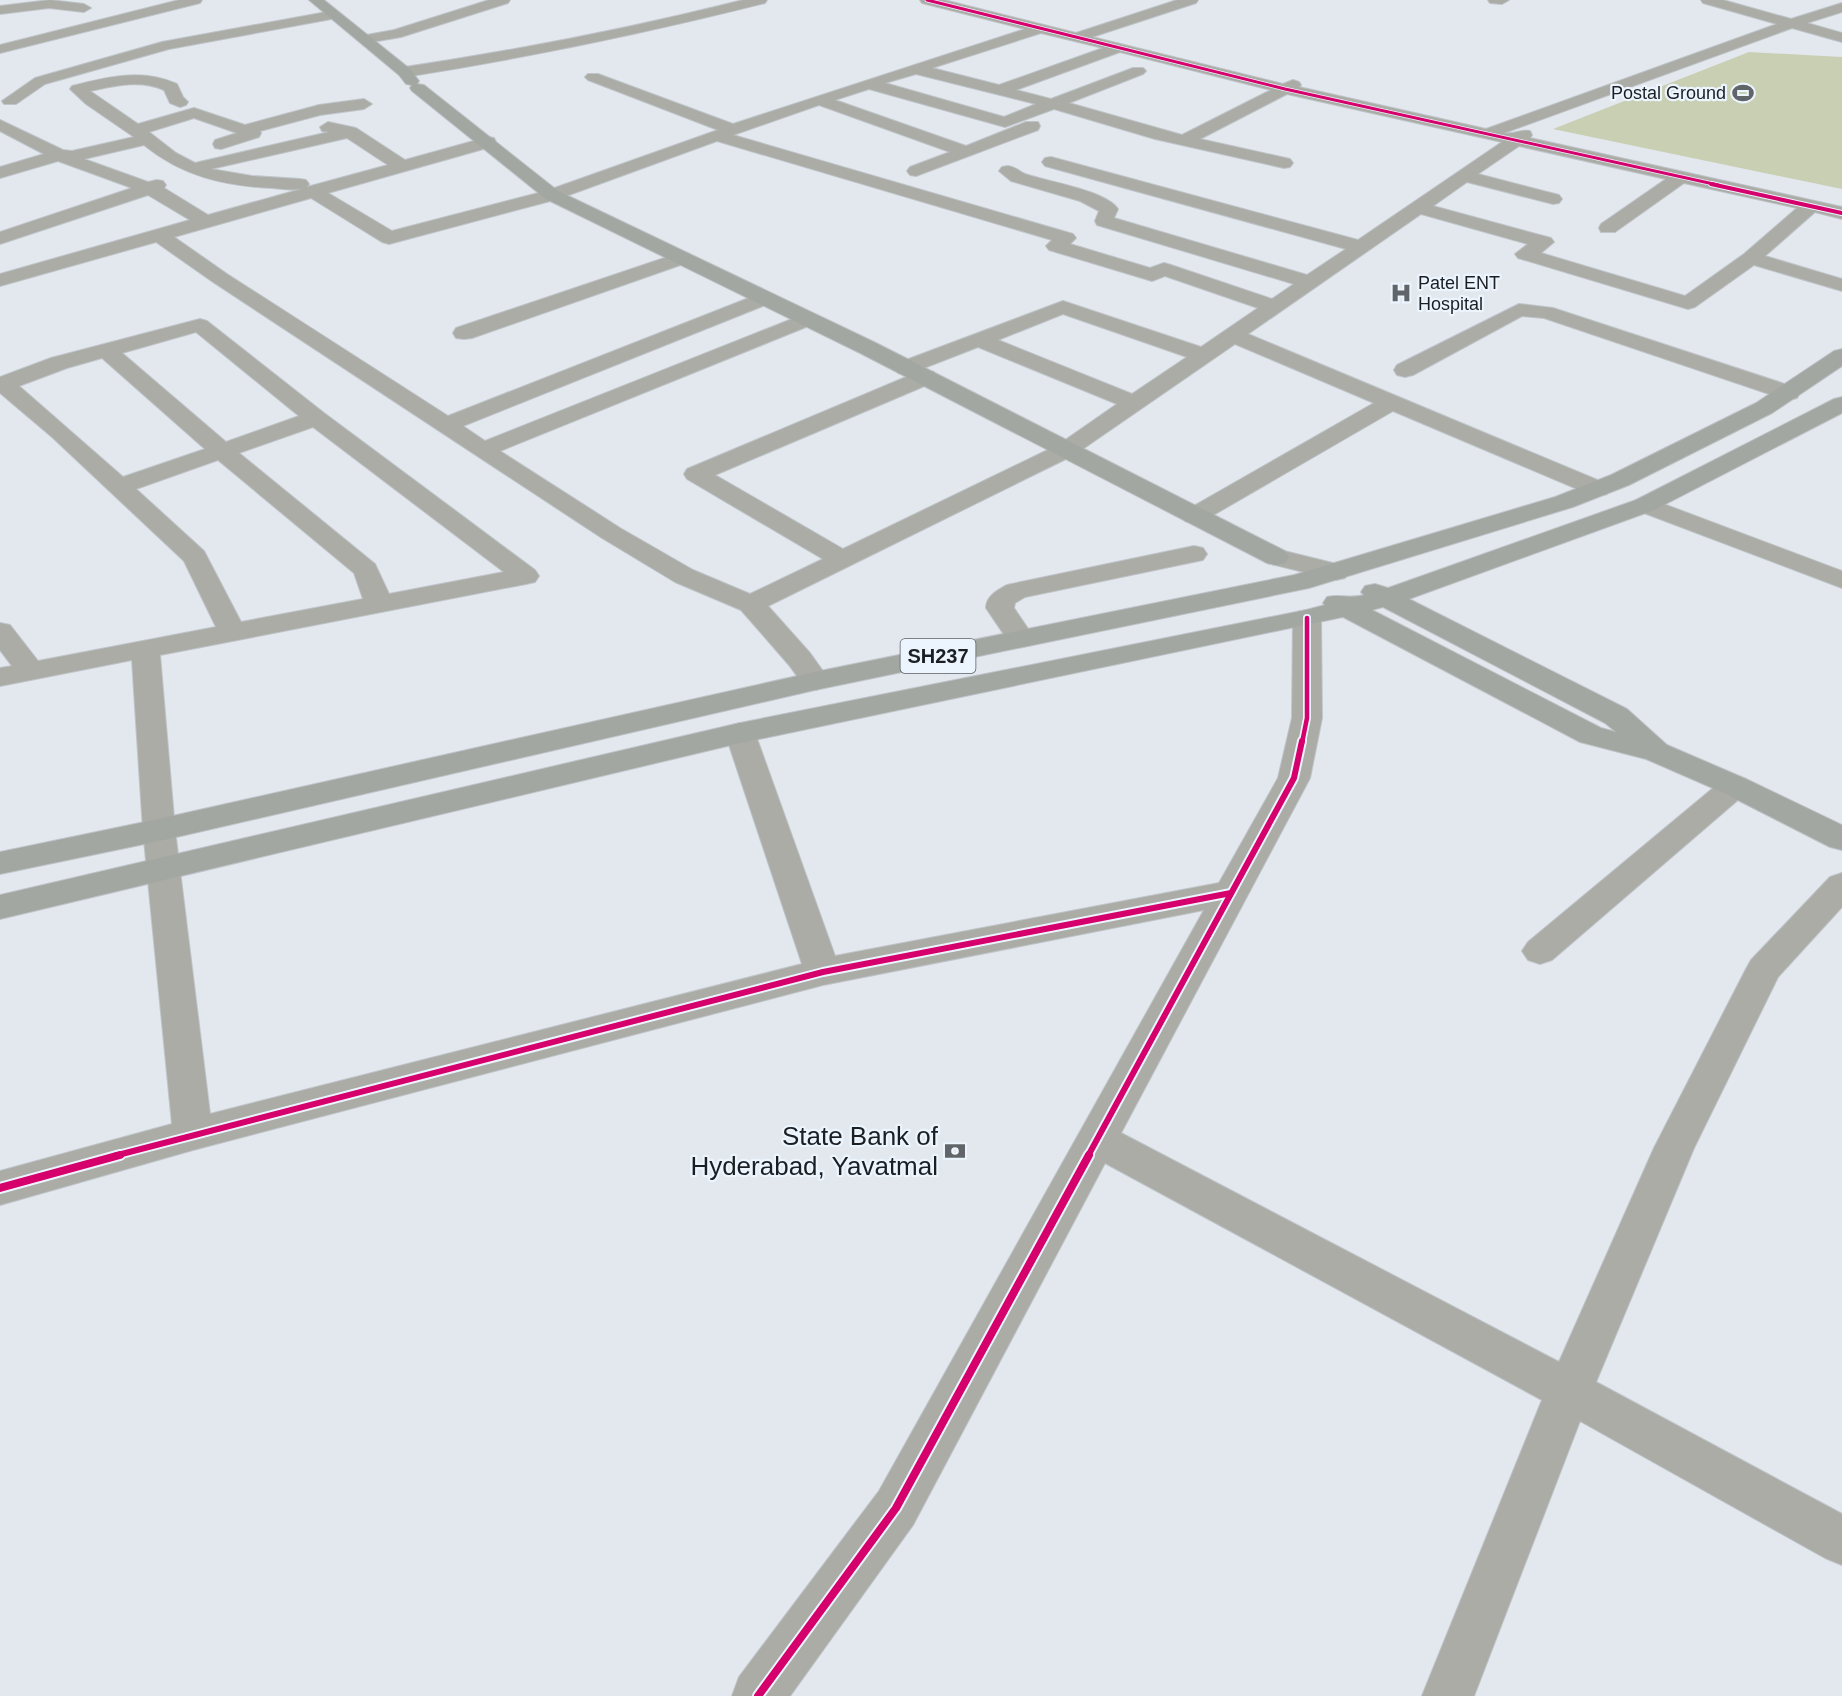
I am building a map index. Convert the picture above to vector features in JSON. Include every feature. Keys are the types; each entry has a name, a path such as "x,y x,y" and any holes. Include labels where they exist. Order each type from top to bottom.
{"main road":[{"path":"316,0 552,195 808,319 1276,557"},
{"name":"SH237","path":"0,907 1303,600 1336,572 1564,502 1598,489 1764,408 1842,356"},
{"name":"SH237","path":"0,863 159,830 815,681 1021,639 1303,600 1346,608 1386,598 1645,506 1842,404"},
{"path":"1336,572 1616,716 1657,752"},
{"path":"1346,608 1591,735 1657,752 1735,786 1842,839"}],"street":[{"path":"0,49 195,0"},
{"path":"366,39 396,34 503,0"},
{"path":"411,80 470,62 656,26 760,0"},
{"path":"927,0 1118,48 1292,85 1464,116 1513,135 1680,178 1842,213"},
{"path":"967,0 1483,135 1513,135 1842,203"},
{"path":"1074,38 1191,0"},
{"path":"1495,0 1502,0"},
{"path":"1708,0 1768,9"},
{"path":"1735,0 1768,9 1842,38"},
{"path":"0,10 49,4 93,6 46,19"},
{"path":"751,604 1066,450 1464,176 1513,135 1797,21 1842,7"},
{"path":"1742,24 1768,9"},
{"path":"5,102 40,81 167,45 332,15"},
{"path":"1797,21 1842,30"},
{"path":"78,89 96,105 177,161 218,178 321,188 389,238 552,195 820,100 1057,23"},
{"path":"998,91 1118,48"},
{"path":"102,63 121,72 129,81"},
{"path":"916,69 1161,135 1284,163"},
{"path":"870,84 1005,122 1138,70"},
{"path":"593,77 726,133 1066,238 1056,246 1152,275 1164,269 1274,307"},
{"path":"5,102 53,91 152,79 171,87 176,100 180,102"},
{"path":"1186,140 1292,85"},
{"path":"820,100 965,151"},
{"path":"244,130 296,116 364,104"},
{"path":"916,171 1075,110"},
{"path":"0,173 59,155 72,156 142,135 194,113 253,133 221,144"},
{"path":"296,116 350,132 402,166"},
{"path":"1442,125 1464,116"},
{"path":"0,125 59,155 162,194 205,222"},
{"path":"0,238 98,207 243,154 298,146 350,132"},
{"path":"0,280 488,142"},
{"path":"1051,162 1361,247"},
{"path":"1008,171 1017,177 1086,197 1109,209 1104,220 1309,282"},
{"path":"1464,176 1553,199"},
{"path":"1608,228 1680,178"},
{"path":"1418,208 1544,242 1526,255 1688,303 1751,258 1811,206"},
{"path":"159,235 611,533 684,576 751,604 800,659 815,681"},
{"path":"464,333 682,258"},
{"path":"1751,258 1842,285"},
{"path":"446,425 765,298"},
{"path":"842,559 696,474 916,373 979,340 1063,307 1203,355"},
{"path":"1405,370 1519,310 1527,309 1546,312 1789,393"},
{"path":"483,450 808,319"},
{"path":"0,677 526,576 316,418 200,325 59,363 2,385 60,432 195,557 232,632"},
{"path":"1232,335 1598,489"},
{"path":"979,340 1134,403"},
{"path":"106,350 222,451 366,570 379,604"},
{"path":"1194,516 1393,402"},
{"path":"119,487 316,418"},
{"path":"1645,506 1842,580"},
{"path":"1021,639 1000,608 1000,603 1005,597 1017,591 1194,554"},
{"path":"1276,557 1336,572"},
{"path":"759,1696 896,1508 1294,778 1307,717 1303,600 1276,557"},
{"path":"0,632 31,671"},
{"path":"145,648 162,868 193,1134"},
{"path":"740,733 823,972"},
{"path":"1540,951 1735,786"},
{"path":"1448,1696 1569,1391 1674,1148 1764,969 1842,885"},
{"path":"0,1188 193,1134 823,972 1231,893"},
{"path":"1097,1139 1569,1391 1842,1541"}],"green space":[{"name":"Postal Ground","path":"1749,52 1842,57 1842,189 1553,129"}],"cycle path":[{"path":"927,0 1285,89 1842,213"},
{"path":"758,1696 896,1508 1294,778 1307,718 1307,618"},
{"path":"0,1188 193,1134 823,972 1231,893"}],"place":[{"name":"Postal Ground","path":"1743,93"},
{"name":"Patel ENT Hospital","path":"1401,293"},
{"name":"State Bank of Hyderabad, Yavatmal","path":"955,1151"}]}
